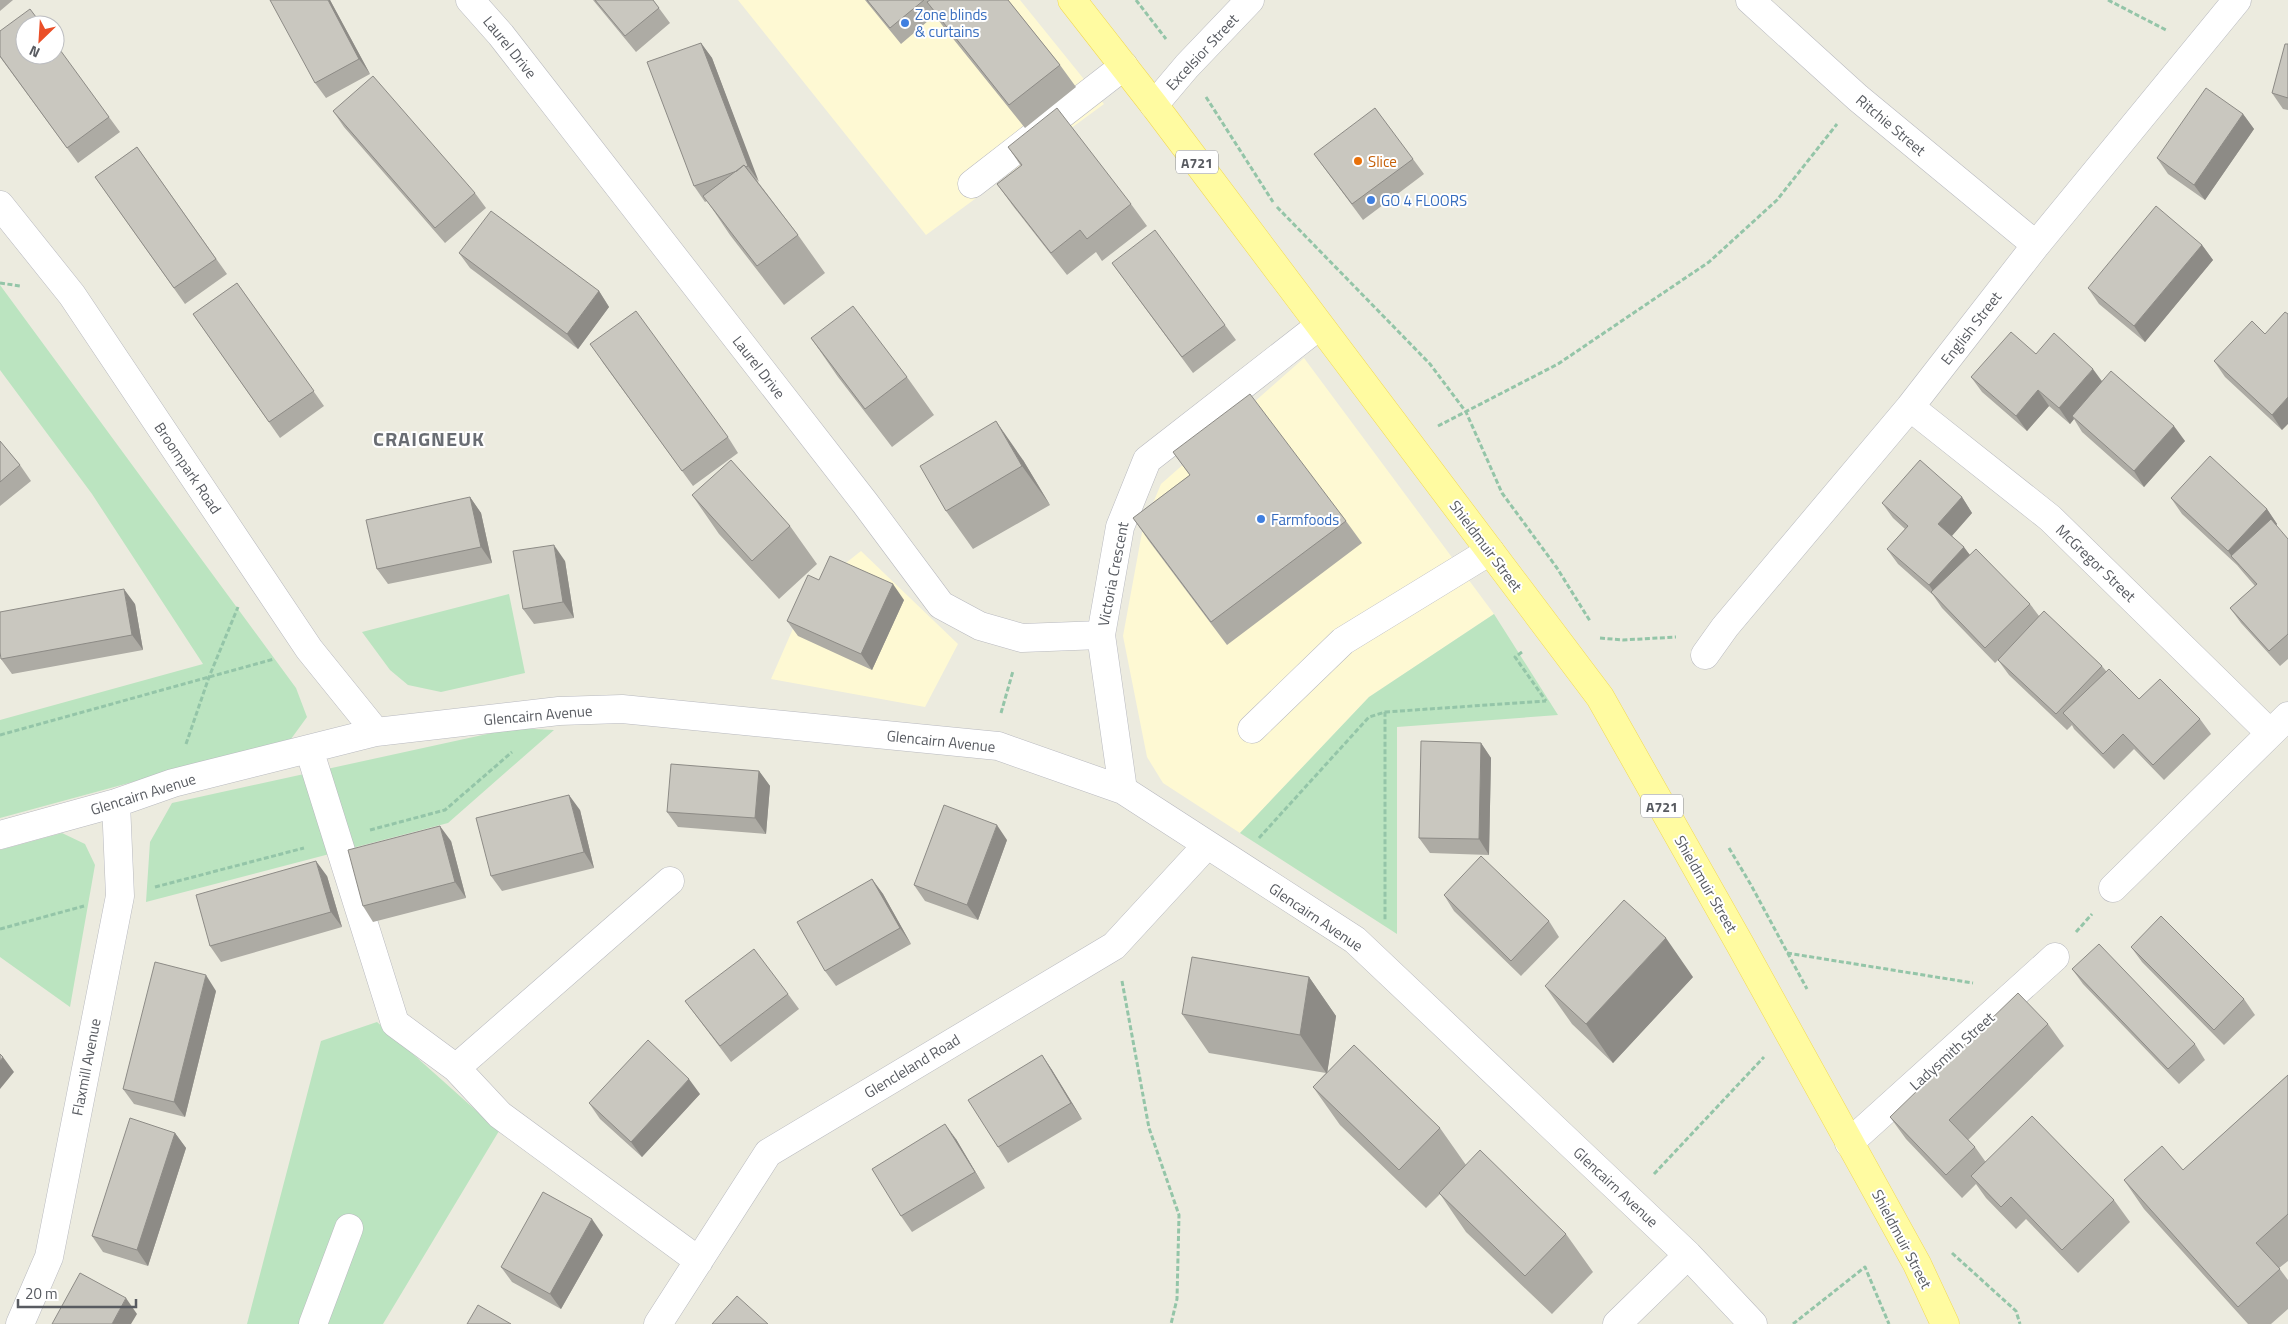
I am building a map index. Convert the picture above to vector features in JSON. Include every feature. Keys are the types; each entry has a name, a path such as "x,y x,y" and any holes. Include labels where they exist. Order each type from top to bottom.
{"main road":[{"name":"A721","path":"1072,0 1154,105 1319,326"},
{"name":"Shieldmuir Street","path":"1319,326 1600,697 1741,946 1917,1264 1945,1324"}],"street":[{"name":"Laurel Drive","path":"470,0 508,43 859,495 941,605 980,626 1022,638 1101,635"},
{"name":"Excelsior Street","path":"1154,105 1186,66 1250,0"},
{"name":"Ritchie Street","path":"1750,0 1858,98 2036,245"},
{"name":"English Street","path":"1705,655 1724,627 1910,407 2036,245 2237,0"},
{"path":"972,184 1124,66"},
{"name":"Broompark Road","path":"0,205 72,295 309,649 376,732"},
{"name":"Victoria Crescent","path":"1123,790 1101,635 1120,527 1147,460 1319,326"},
{"name":"McGregor Street","path":"1910,407 2050,518 2279,724"},
{"path":"1252,729 1343,640 1490,551"},
{"name":"Glencairn Avenue","path":"0,835 116,803 173,783 376,732 559,711 622,709 998,746 1123,790 1355,940 1688,1254 1753,1324"},
{"path":"2113,888 2279,724"},
{"path":"309,749 339,838 395,1023 456,1068 500,1115 699,1261"},
{"name":"Flaxmill Avenue","path":"20,1324 49,1257 120,896 116,803"},
{"name":"Glencleland Road","path":"658,1324 768,1153 1114,946 1207,845"},
{"path":"456,1068 670,881"},
{"name":"Ladysmith Street","path":"1849,1144 2055,958"},
{"path":"313,1324 349,1228"},
{"path":"1617,1324 1688,1254"}],"path":[{"path":"1136,0 1186,66"},
{"path":"2108,0 2199,46"},
{"path":"1408,442 1558,364 1709,262 1777,200 1858,98"},
{"path":"173,783 209,677 239,605 258,572"},
{"path":"998,746 1001,712 1022,638"},
{"path":"0,735 309,649"},
{"path":"1235,864 1369,717 1385,712 1546,701"},
{"path":"1382,966 1385,933 1385,712"},
{"path":"0,929 445,810 516,748"},
{"path":"2055,958 2113,888"},
{"path":"1114,946 1149,1128 1179,1215 1177,1299 1171,1324"},
{"path":"1741,946 2018,991"},
{"path":"1629,1200 1788,1031"},
{"path":"1793,1324 1865,1267 1888,1324"}],"shaded area":[{"path":"738,0 1020,0 1104,104 926,235"},
{"path":"1304,358 1494,614 1369,697 1240,833 1163,783 1147,757 1123,636 1143,527 1161,484"},
{"path":"861,551 958,644 925,707 771,679 809,592"}],"green space":[{"path":"0,285 296,688 307,717 291,739 0,818 0,720 203,664 92,494 0,370"},
{"path":"509,594 525,673 441,692 408,685 390,670 362,632"},
{"path":"1494,614 1558,715 1397,727 1397,934 1240,833 1369,697"},
{"path":"514,728 554,730 448,823 146,902 150,842 172,803"},
{"path":"62,833 85,844 95,865 70,1007 0,957 0,850"},
{"path":"377,1022 499,1131 383,1324 247,1324 321,1041"}],"building":[{"path":"270,0 328,0 359,59 315,83"},
{"path":"595,0 653,0 659,8 625,36"},
{"path":"867,0 924,0 890,28"},
{"path":"930,0 1008,0 1060,65 1009,105 927,2"},
{"path":"30,9 34,15 22,15"},
{"path":"15,20 15,65 65,65 65,57 109,117 67,148 0,56 0,31"},
{"path":"701,43 748,166 744,165 737,171 694,186 647,62"},
{"path":"2285,44 2288,44 2288,98 2272,93"},
{"path":"373,76 475,193 435,228 333,111"},
{"path":"2206,88 2243,114 2194,185 2157,158"},
{"path":"1057,108 1131,204 1087,239 1080,230 1051,253 997,184 1022,165 1008,147"},
{"path":"1375,108 1413,159 1352,204 1314,154"},
{"path":"137,147 216,259 174,288 95,177"},
{"path":"744,165 798,235 757,266 703,196"},
{"path":"2156,206 2202,245 2134,326 2088,288"},
{"path":"491,211 599,291 567,334 459,253"},
{"path":"1155,230 1225,325 1182,357 1112,263"},
{"path":"237,283 314,391 269,422 193,314"},
{"path":"853,306 907,377 865,409 811,338"},
{"path":"636,311 728,437 682,471 590,344"},
{"path":"2285,312 2288,314 2288,397 2272,415 2214,361 2252,321 2265,334"},
{"path":"2011,332 2036,354 2054,333 2093,369 2059,408 2038,390 2016,416 1971,377"},
{"path":"2111,371 2174,426 2134,471 2072,416"},
{"name":"Farmfoods","path":"1250,394 1346,521 1211,622 1133,518 1190,475 1173,452"},
{"path":"996,421 1022,466 946,511 920,466"},
{"path":"0,441 20,465 0,482"},
{"path":"2210,456 2267,509 2228,551 2171,498"},
{"path":"731,460 790,526 752,561 692,495"},
{"path":"1920,460 1962,497 1938,524 1964,547 1929,585 1887,549 1908,526 1882,503"},
{"path":"470,497 481,547 377,569 366,520"},
{"path":"2271,519 2288,539 2288,634 2269,651 2230,608 2257,584 2231,556"},
{"path":"554,545 563,602 523,609 513,551"},
{"path":"1976,549 2030,604 1985,648 1931,592"},
{"path":"830,556 893,584 861,654 787,621 808,575 819,580"},
{"path":"124,589 132,635 1,659 0,612"},
{"path":"2044,611 2102,666 2056,714 1998,660"},
{"path":"2109,669 2139,699 2160,679 2200,719 2153,765 2123,734 2103,754 2063,713"},
{"path":"1421,741 1481,743 1479,839 1419,838"},
{"path":"671,764 759,771 755,818 667,812"},
{"path":"569,795 584,852 491,876 476,818"},
{"path":"944,805 997,825 967,905 914,885"},
{"path":"440,826 455,882 363,906 348,850"},
{"path":"1481,856 1549,921 1511,961 1444,895"},
{"path":"316,861 331,912 210,946 196,895"},
{"path":"872,879 900,928 825,971 797,922"},
{"path":"1624,900 1666,938 1586,1024 1545,986"},
{"path":"2161,916 2244,999 2214,1030 2131,947"},
{"path":"2099,944 2195,1044 2168,1069 2072,969"},
{"path":"754,949 788,994 720,1046 685,1001"},
{"path":"1192,957 1309,977 1300,1035 1182,1014"},
{"path":"155,962 206,975 174,1102 123,1089"},
{"path":"2018,993 2048,1024 1949,1120 1975,1147 1946,1175 1890,1117"},
{"path":"648,1040 689,1079 631,1142 589,1103"},
{"path":"1354,1045 1440,1128 1399,1170 1313,1087"},
{"path":"1042,1055 1071,1103 998,1147 968,1100"},
{"path":"2288,1075 2288,1214 2256,1243 2280,1269 2238,1307 2124,1180 2162,1146 2183,1170"},
{"path":"2032,1116 2114,1200 2062,1250 2011,1197 2001,1207 1971,1176"},
{"path":"130,1118 175,1133 137,1250 92,1236"},
{"path":"945,1124 975,1172 901,1216 872,1169"},
{"path":"1480,1150 1566,1234 1525,1276 1439,1193"},
{"path":"543,1192 592,1219 550,1294 501,1267"},
{"path":"80,1273 126,1298 112,1324 52,1324"},
{"path":"737,1296 768,1324 712,1324"},
{"path":"478,1305 511,1324 467,1324"}],"place":[{"name":"Zone blinds & curtains","path":"905,23"},
{"name":"Slice","path":"1358,161"},
{"name":"GO 4 FLOORS","path":"1371,200"},
{"name":"Farmfoods","path":"1261,519"}],"district":[{"name":"CRAIGNEUK","path":"429,438"}]}
